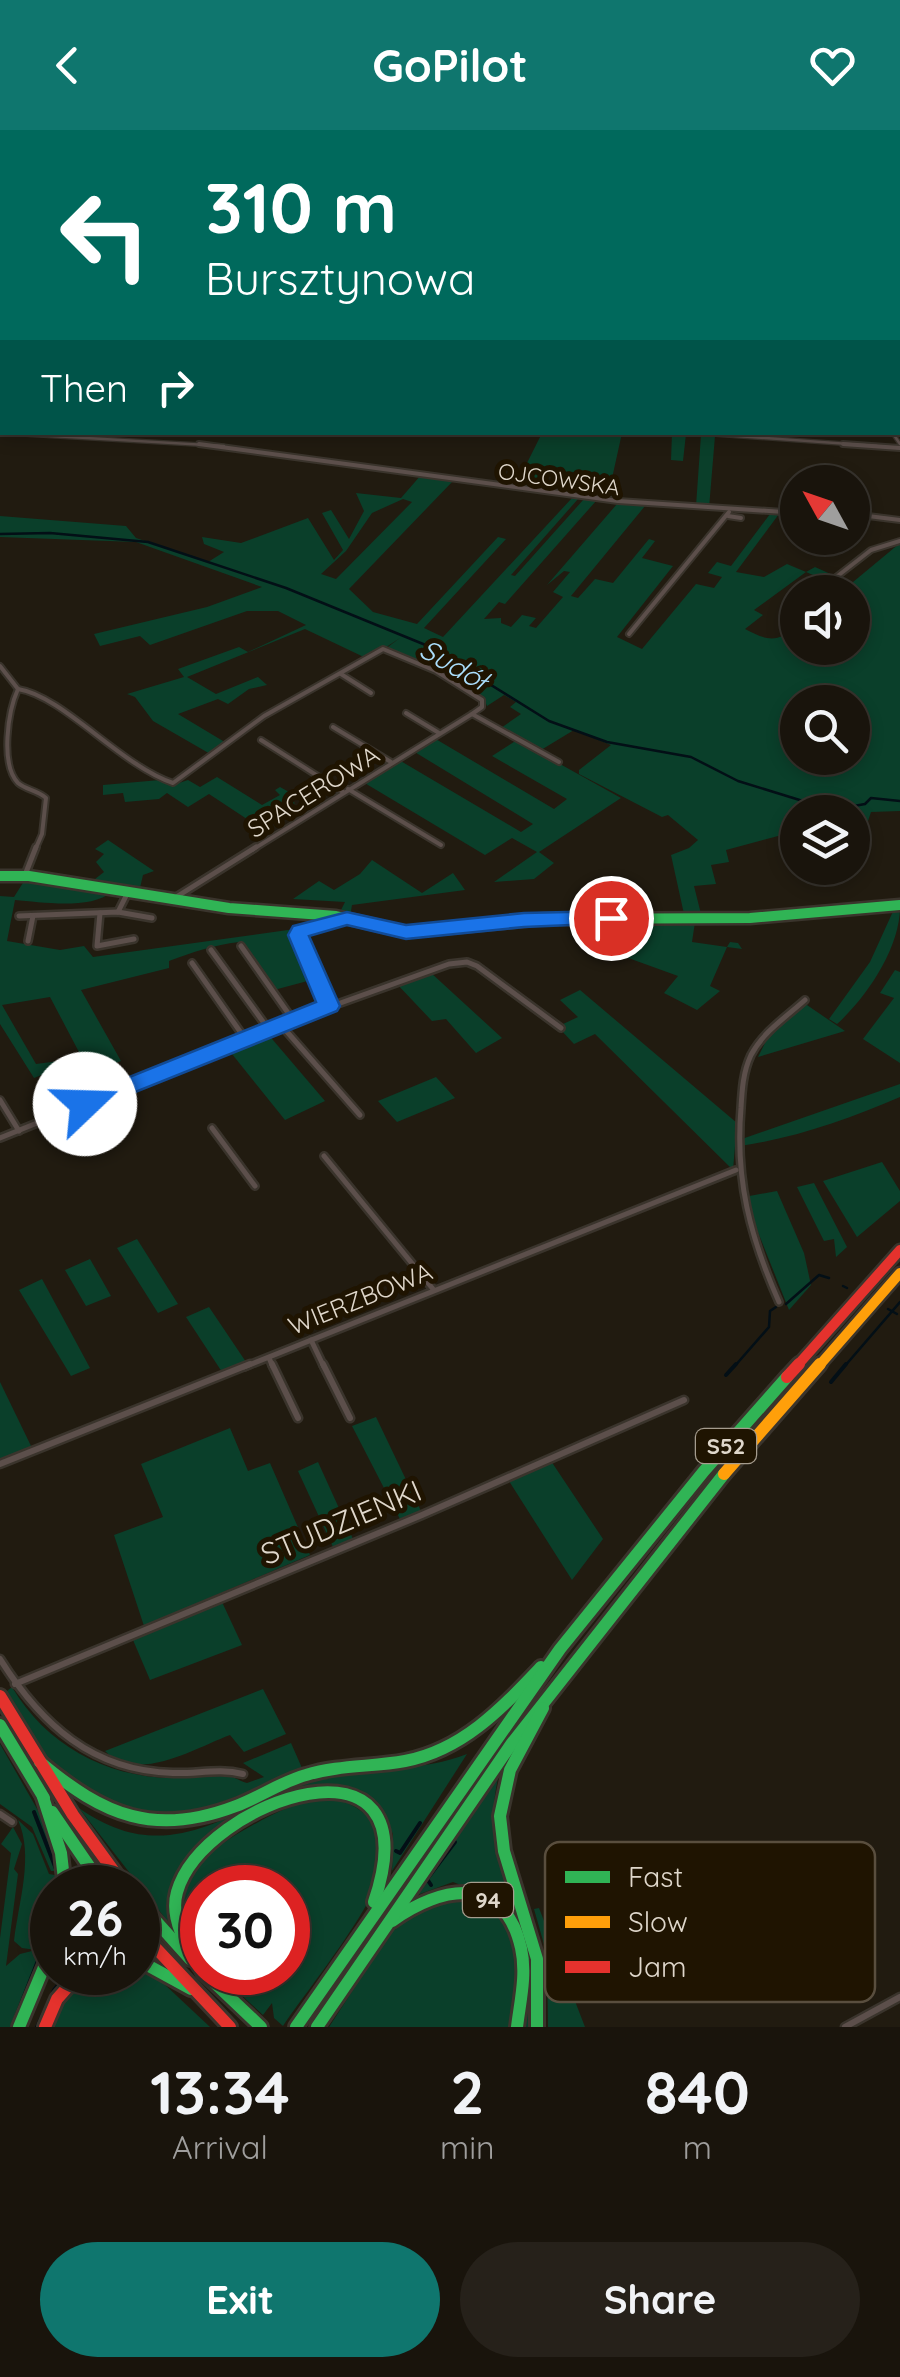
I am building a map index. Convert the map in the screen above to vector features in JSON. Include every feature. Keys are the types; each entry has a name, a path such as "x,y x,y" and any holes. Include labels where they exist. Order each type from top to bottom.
{"main road":[{"path":"0,876 26,876 173,900 347,918 406,932 544,919 750,918 900,905"},
{"name":"S52","path":"354,1940 560,1649 704,1471 900,1250"},
{"name":"S52","path":"370,1944 571,1661 733,1462 900,1273"},
{"path":"40,1762 77,1796 110,1813 134,1822 186,1822 236,1806 305,1775 428,1756 455,1746 486,1724 560,1649"},
{"path":"537,2027 537,1960 504,1850 501,1805 518,1752 571,1661"},
{"path":"0,1696 73,1816 109,1865"},
{"path":"0,1725 89,1865"},
{"path":"189,1865 214,1841 310,1793 336,1791 359,1800 377,1815 387,1836 390,1859 385,1879 354,1940 296,2027"},
{"path":"43,1797 62,1865"},
{"path":"180,1883 176,1892 180,1927"},
{"name":"94","path":"317,2027 370,1944 406,1908 433,1892 462,1890 486,1898 506,1916 520,1944 522,1974 517,2027"},
{"path":"160,1925 180,1947"},
{"path":"160,1954 180,1977"},
{"path":"19,2027 32,1995"},
{"path":"46,2027 61,1995"},
{"path":"197,1995 230,2027"},
{"path":"227,1995 260,2026"}],"street":[{"name":"OJCOWSKA","path":"53,435 159,439 319,458 592,500 728,515 752,510 780,512"},
{"path":"728,435 900,446"},
{"path":"629,634 728,515 741,518"},
{"path":"870,516 900,520"},
{"path":"838,575 871,550 897,545 900,540"},
{"path":"0,666 18,688 34,691 72,720 173,783 264,716 383,649 420,663 482,700 482,706 472,714 559,762"},
{"path":"341,674 371,693"},
{"path":"18,688 4,722 1,761 15,782 40,790 46,798 42,834 26,876"},
{"path":"406,713 440,733"},
{"name":"SPACEROWA","path":"173,900 472,714"},
{"path":"333,727 392,762"},
{"path":"261,740 441,846"},
{"path":"118,912 128,892"},
{"path":"20,916 118,912 152,918"},
{"path":"100,913 98,946 134,939"},
{"path":"28,941 33,916"},
{"path":"329,1006 298,934 347,918"},
{"path":"241,946 293,1020"},
{"path":"211,950 269,1030"},
{"path":"0,1138 282,1024 445,965 472,963 561,1028"},
{"path":"192,964 246,1040"},
{"path":"779,1302 746,1223 736,1170 742,1084 751,1055 805,1000"},
{"path":"282,1024 360,1114"},
{"path":"0,1100 19,1131"},
{"path":"212,1128 255,1186"},
{"path":"324,1156 434,1290"},
{"name":"WIERZBOWA","path":"0,1464 736,1170"},
{"path":"311,1340 350,1418"},
{"path":"268,1356 298,1418"},
{"name":"STUDZIENKI","path":"15,1684 422,1515 684,1400"},
{"path":"0,1659 44,1722 97,1757 172,1773 232,1770 243,1774"},
{"path":"0,1814 12,1822"},
{"path":"845,2027 900,1997"}],"green space":[{"path":"541,435 622,435 607,501 593,500 597,474 548,470 548,493 514,489"},
{"path":"672,435 686,435 683,461 671,460"},
{"path":"701,435 715,436 709,508 696,506"},
{"path":"421,475 453,481 349,589 373,612 417,624 498,537 506,539 424,628 443,637 572,498 578,499 511,575 515,576 584,499 596,501 505,604 499,602 484,619 501,618 501,623 511,627 522,615 536,618 529,626 536,628 563,597 553,592 570,572 564,571 547,585 617,504 645,506 571,596 578,598 595,579 613,583 649,539 655,541 642,558 673,566 617,637 642,649 696,584 714,588 722,577 708,573 717,562 731,566 770,514 779,514 736,572 764,577 787,564 806,572 780,575 780,591 754,610 763,615 745,629 760,636 780,636 780,665 870,665 870,575 861,575 900,543 900,811 870,815 870,795 780,795 780,836 726,850 729,862 711,865 716,884 694,886 701,914 684,914 671,855 698,840 668,815 662,817 579,774 611,745 574,730 541,750 501,728 521,714 510,707 516,702 504,695 487,706 484,699 437,670 385,649 400,638 368,659 305,629 187,677 216,694 258,677 267,685 249,689 228,704 218,699 178,714 223,741 225,744 212,755 153,721 135,697 127,694 184,677 178,669 239,647 248,652 306,625 278,611 247,611 150,645 140,636 100,646 94,634 207,607 262,587 136,542 0,537 0,516 126,526 136,538 208,562 224,552 204,544 202,537 241,543 308,518 334,560 343,550 322,513 331,510 349,539 364,511 356,493 401,498","holes":["403,499 412,502 336,579 321,574 346,551 372,513"]},
{"path":"815,567 833,575 806,572"},
{"path":"434,738 554,809 567,799 492,756 517,740 621,798 539,852 554,863 534,879 494,882 537,852 512,838 485,855 363,782 399,760 521,832 533,824 413,751"},
{"path":"217,777 262,805 280,795 275,790 280,787 289,792 285,797 295,803 259,827 209,794 188,807 167,793 159,799 125,802 123,793 103,795 103,785 160,780 173,785 188,780 200,787"},
{"path":"108,840 154,871 143,875 139,892 90,883 104,872 96,862 104,854 95,849"},
{"path":"372,860 422,893 453,873 465,890 352,905 350,917 339,914 345,902 293,899 319,881 334,890 360,874"},
{"path":"26,878 112,892 78,903 15,900 7,941 60,950 84,946 93,957 295,929 315,979 274,990 239,942 169,961 169,968 81,990 121,1061 90,1073 50,997 2,1005 36,1064 59,1061 63,1067 34,1078 0,1024 0,896 14,897"},
{"path":"895,907 900,907 899,923 888,955 860,1000 837,1024 829,1019 870,962"},
{"path":"658,921 695,922 692,942 727,947 710,986 720,991 697,1010 664,993 678,976 620,955"},
{"path":"895,970 900,972 900,1063 863,1039 894,998 880,993"},
{"path":"430,972 502,1038 476,1053 446,1019 432,1021 396,983"},
{"path":"580,990 737,1123 733,1170 595,1034 574,1044 561,1030 561,1025 578,1017 560,1000"},
{"path":"804,1003 845,1031 758,1057 767,1039"},
{"path":"267,1033 325,1101 285,1120 228,1049"},
{"path":"436,1077 455,1098 397,1122 378,1101"},
{"path":"900,1084 900,1097 861,1113 801,1133 740,1146 739,1140"},
{"path":"882,1162 900,1191 900,1201 857,1237 823,1181"},
{"path":"814,1183 847,1247 836,1257 834,1239 824,1241 797,1187"},
{"path":"777,1191 804,1253 811,1285 789,1310 744,1197"},
{"path":"137,1239 178,1304 158,1313 117,1248"},
{"path":"90,1259 111,1296 86,1306 65,1270"},
{"path":"42,1279 90,1368 71,1376 19,1290"},
{"path":"209,1307 246,1362 222,1372 186,1317"},
{"path":"0,1382 32,1448 0,1461"},
{"path":"376,1417 421,1511 401,1521 352,1426"},
{"path":"230,1428 248,1471 270,1463 310,1555 144,1626 114,1535 163,1517 141,1464"},
{"path":"551,1461 603,1539 572,1580 507,1478"},
{"path":"318,1462 353,1539 333,1547 298,1471"},
{"path":"222,1602 242,1645 150,1680 133,1640"},
{"path":"12,1687 60,1741 100,1764 123,1771 172,1778 226,1775 247,1783 264,1777 243,1763 291,1743 302,1768 239,1795 177,1813 146,1814 116,1808 87,1794 58,1770 7,1691"},
{"path":"263,1689 286,1734 244,1752 230,1735 150,1764 118,1760 105,1751"},
{"path":"0,1744 44,1821 58,1865 48,1865 32,1827 0,1804"},
{"path":"467,1754 392,1871 393,1834 381,1810 343,1786 314,1786 229,1826 195,1849 177,1872 168,1922 160,1912 160,1865 124,1865 79,1808 115,1828 147,1835 178,1834 208,1826 298,1786 331,1777 450,1760"},
{"path":"499,1773 494,1826 532,1958 529,2027 521,2027 527,1952 498,1899 453,1882 409,1898"},
{"path":"323,1797 358,1809 375,1826 384,1848 384,1862 370,1899 310,1989 310,1865 198,1865 231,1838 304,1802"},
{"path":"18,1820 33,1834 45,1865 30,1865 30,1949 14,1941 25,1863"},
{"path":"13,1827 22,1844 14,1869 18,1874 6,1966 20,1954 30,1952 30,1988 14,2027 0,2027 0,1938 11,1853 1,1844"},
{"path":"464,1896 500,1918 509,1933 516,1967 511,2027 329,2027 393,1928 429,1900"},
{"path":"539,1908 545,1924 545,1948 534,1909"},
{"path":"160,1981 210,2027 50,2027 67,1995 160,1995"},
{"path":"241,1995 305,1995 283,2026 274,2018 272,2003 263,2015"},
{"path":"548,2002 575,2002 585,2027 548,2027"}],"waterway":[{"name":"Sudół","path":"0,534 50,533 148,542 286,588 428,646 549,721 607,742 691,757 738,781 832,810 865,804 871,798 900,801"},
{"path":"856,905 867,904"},
{"path":"786,1304 819,1275 829,1278"},
{"path":"843,1286 847,1288"},
{"path":"892,1311 900,1302"},
{"path":"734,1367 769,1327 770,1311 776,1307"},
{"path":"888,1309 892,1311"},
{"path":"844,1367 892,1311"},
{"path":"892,1311 897,1314"},
{"path":"726,1375 736,1364"},
{"path":"831,1382 846,1364"},
{"path":"34,1812 54,1865"},
{"path":"396,1851 400,1853 420,1823"},
{"path":"431,1885 427,1879 455,1842"},
{"path":"12,2027 30,1981"},
{"path":"37,2027 52,1995"}],"traffic: fast":[{"path":"0,876 29,876 229,908 336,916 406,932 544,919 750,918 900,905"},
{"path":"296,2027 560,1649 704,1471 787,1377"},
{"path":"317,2027 412,1883 512,1743 615,1607 724,1474"},
{"path":"40,1762 85,1797 130,1817 154,1822 207,1816 306,1775 405,1761 446,1748 480,1726 541,1667"},
{"path":"537,2027 537,1959 504,1851 500,1816 510,1770 543,1708"},
{"path":"0,1725 44,1798"},
{"path":"192,1865 216,1840 259,1811 304,1794 346,1793 363,1800 375,1811 382,1827 384,1863 374,1902"},
{"path":"43,1797 62,1865"},
{"path":"52,1812 88,1865"},
{"path":"180,1885 175,1902 180,1926"},
{"path":"392,1921 410,1908 449,1893 486,1897 501,1907 513,1924 521,1948 522,1988 517,2027"},
{"path":"160,1926 180,1948"},
{"path":"160,1972 180,1983"},
{"path":"19,2027 32,1995"},
{"path":"227,1995 261,2027"}],"traffic: slow":[{"path":"724,1474 900,1273"}],"traffic: jam":[{"path":"787,1377 900,1250"},
{"path":"0,1696 73,1815 109,1865"},
{"path":"160,1952 230,2027"},
{"path":"45,2027 61,1995"}],"route":[{"path":"85,1104 329,1006 298,935 301,931 347,918 406,932 524,920 611,918"}]}
